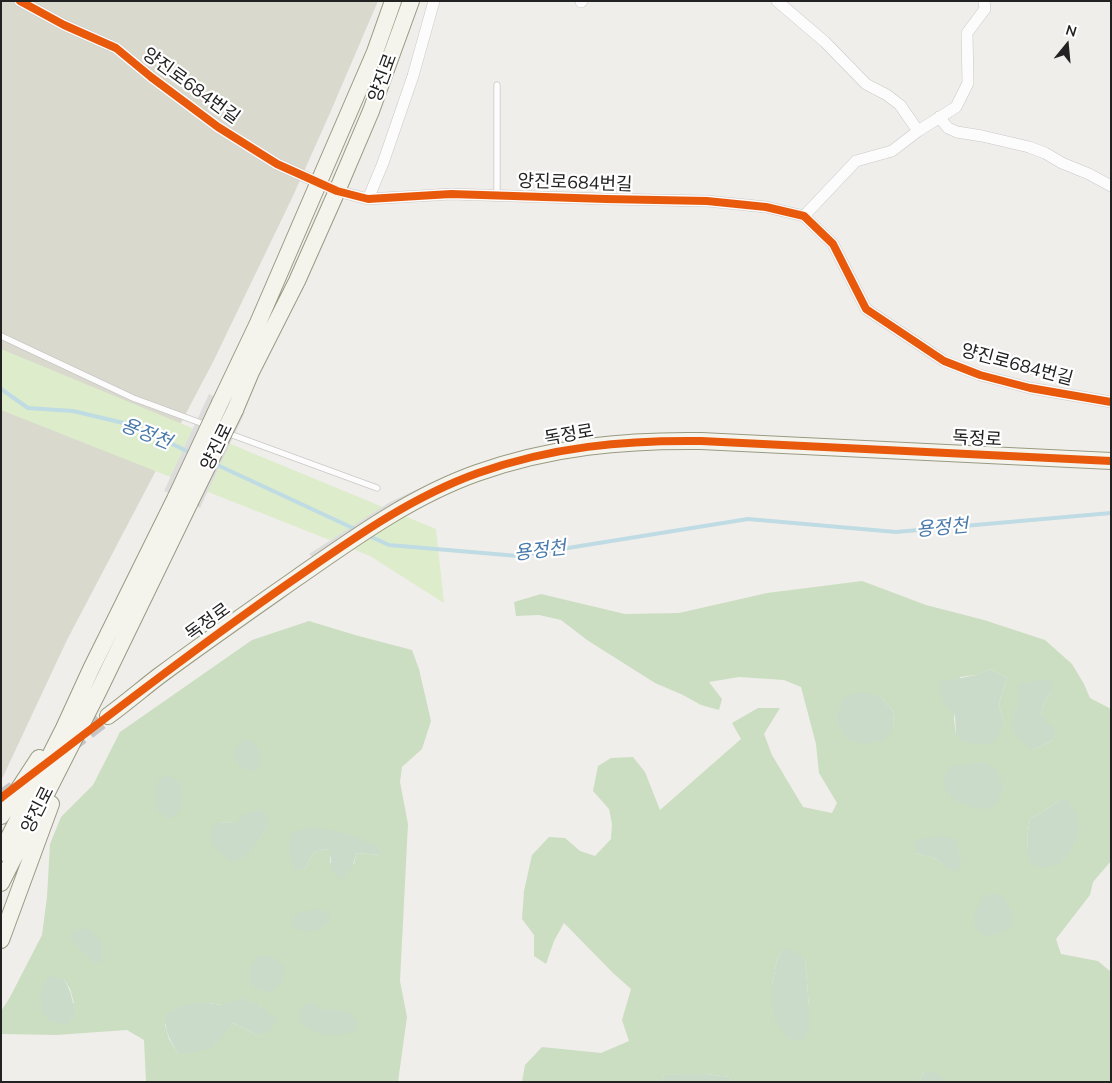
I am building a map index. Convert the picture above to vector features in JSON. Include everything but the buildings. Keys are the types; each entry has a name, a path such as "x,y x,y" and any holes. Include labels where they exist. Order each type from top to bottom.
{"main road":[{"name":"양진로","path":"1,883 98,692 183,500 220,403 258,323 375,52 394,1"},
{"name":"양진로","path":"1,853 77,699 183,500 235,410 251,372 297,281 337,191 371,111 411,1"},
{"name":"독정로","path":"108,716 180,661 319,562 385,519 457,481 502,465 576,448 625,442 661,441 701,441 1111,461"},
{"path":"1,940 51,802 98,692"},
{"path":"1,816 77,699"}],"street":[{"name":"양진로684번길","path":"20,1 64,25 116,48 152,78 218,127 277,164 337,191 368,198 451,194 708,201 766,207 804,216 833,244 866,310 944,362 980,375 1030,388 1111,402"},
{"path":"368,198 383,163 410,85 434,1"},
{"path":"777,1 825,42 866,84 887,95 900,105 918,131"},
{"path":"804,216 856,161 892,151 918,131 956,107 968,83 967,33 985,9 984,1"},
{"path":"939,117 948,128 957,132 1029,147 1111,186"}],"lane":[{"path":"497,86 497,195"},
{"path":"1,336 133,398 377,488"}],"shaded area":[{"path":"1,1 378,1 293,196 213,362 67,640 1,781"}],"green space":[{"path":"1,349 436,529 444,603 370,556 1,410"},
{"path":"862,581 926,605 984,620 1045,640 1072,664 1090,698 1111,709 1111,861 1093,882 1090,895 1056,939 1061,954 1098,961 1111,972 1111,1082 946,1082 946,1080 924,1072 919,1082 731,1082 730,1077 705,1074 664,1075 661,1082 522,1082 525,1065 542,1047 601,1053 629,1041 622,1020 631,989 564,923 554,941 546,964 534,956 534,935 522,919 524,891 532,855 549,837 565,838 580,851 595,856 611,839 612,824 609,809 593,791 598,766 611,758 633,757 645,772 660,810 741,739 732,723 758,708 780,708 764,734 772,755 803,807 832,813 837,803 819,773 816,744 801,687 784,680 739,677 709,682 722,699 719,710 701,705 655,683 587,640 561,620 539,615 516,616 514,602 541,594 625,614 679,613 767,593","holes":["990,669 1007,678 999,706 1003,720 956,735 954,719 960,677 976,675","1018,684 1051,692 1041,712 1053,740 1033,750 1014,713 1018,708","880,697 894,712 893,728","1061,799 1027,850 1030,819","959,850 943,866 937,859 916,853","783,949 805,960 809,1032 772,986 777,960"]},
{"path":"309,621 412,650 419,669 431,721 422,749 402,767 400,782 408,824 400,981 407,1017 398,1082 146,1082 144,1040 127,1030 56,1035 1,1034 1,1011 42,935 47,897 50,844 61,817 93,785 120,732 252,640","holes":["217,822 268,825 257,842","290,833 367,843 379,846 380,855 356,853 354,864 330,863 330,853 327,849 314,852 304,870 290,841","64,979 70,989 74,1003 42,1013 41,995","209,1003 259,1005 270,1016 257,1035 233,1023 218,1040 178,1053 169,1039 165,1024"]},
{"path":"990,669 1007,678 999,706 1003,720 998,736 991,743 980,745 964,742 956,735 955,714 947,707 943,700 940,682 976,675"},
{"path":"1039,680 1052,681 1051,692 1041,712 1046,722 1055,728 1053,740 1033,750 1020,741 1013,730 1014,713 1018,707 1018,684"},
{"path":"864,692 880,697 894,712 893,728 884,740 871,743 856,743 845,737 837,721 839,708 846,696"},
{"path":"243,740 251,740 257,746 259,752 258,767 251,771 240,767 234,756 237,747"},
{"path":"984,762 997,769 1003,785 999,801 989,809 976,808 958,802 945,790 944,776 951,766"},
{"path":"169,776 180,783 182,796 179,812 172,818 167,818 157,810 157,787 160,778"},
{"path":"1061,799 1069,801 1076,815 1079,831 1071,852 1059,863 1046,868 1040,867 1031,863 1027,850 1030,819"},
{"path":"260,809 266,814 268,825 247,854 238,860 230,861 213,844 211,833 213,828 217,822 237,823 244,814"},
{"path":"308,828 348,834 379,846 381,855 356,853 351,868 342,880 332,868 327,849 314,852 304,870 295,870 290,856 290,833"},
{"path":"942,836 956,839 962,865 956,872 943,866 937,859 916,853 915,844 918,839"},
{"path":"996,893 1005,899 1012,913 1010,927 999,934 986,936 976,928 974,919 978,907 985,896"},
{"path":"318,909 330,914 329,922 324,926 312,931 293,928 293,919 299,912"},
{"path":"75,929 92,931 103,945 102,962 95,964 73,942 71,937"},
{"path":"783,949 793,949 805,960 809,1032 802,1041 788,1039 775,1021 772,986 777,960"},
{"path":"265,955 272,957 285,967 280,984 269,993 258,990 249,982 249,971 256,957"},
{"path":"50,976 64,979 70,992 74,1016 67,1024 53,1022 42,1013 41,989"},
{"path":"242,998 259,1005 276,1020 270,1031 257,1035 233,1023 211,1047 196,1052 178,1053 167,1030 166,1014 178,1007 193,1003 222,1005"},
{"path":"305,1004 314,1004 323,1010 338,1010 352,1014 356,1023 353,1032 326,1035 308,1028 301,1023 300,1010"},
{"path":"924,1072 937,1073 946,1082 919,1082"},
{"path":"684,1074 730,1077 731,1082 661,1082 664,1075"}],"pier":[{"path":"209,394 245,412 200,508 164,491"},
{"path":"420,488 432,501 319,562 309,554 390,502"}],"waterway":[{"name":"용정천","path":"1,389 28,408 73,411 132,425 191,453"},
{"name":"용정천","path":"213,463 357,530"},
{"name":"용정천","path":"367,535 389,545 518,556 748,519 896,532 1111,513"}],"tunnel":[{"path":"69,746 108,716"},
{"path":"1,798 22,783"}],"cycle path":[{"path":"20,1 64,25 116,48 218,127 277,164 337,191 368,199 451,194 707,201 766,207 804,216 833,244 866,309 944,361 980,375 1030,388 1111,402"},
{"path":"1,798 214,637 355,538 427,495 452,483 505,464 560,451 588,447 672,441 1111,461"}]}
